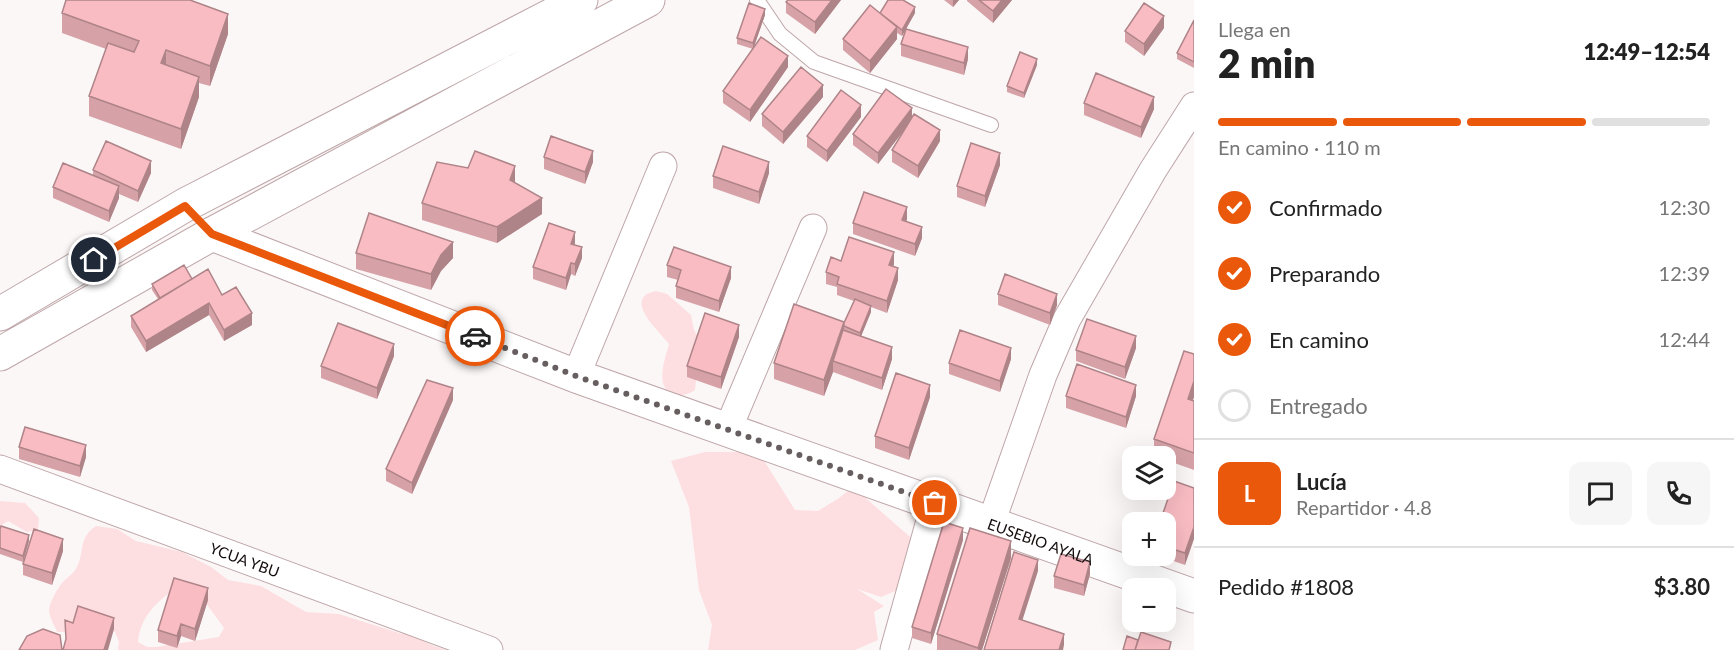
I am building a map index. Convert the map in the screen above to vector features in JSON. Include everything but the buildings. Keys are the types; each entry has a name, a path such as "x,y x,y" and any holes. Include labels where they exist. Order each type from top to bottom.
{"main road":[{"path":"0,314 185,206 581,0"},
{"path":"0,354 212,234 648,0"},
{"path":"185,206 212,234"},
{"name":"EUSEBIO AYALA","path":"212,234 576,376 1194,596"}],"street":[{"path":"991,523 1043,375 1067,319 1153,170 1194,106"},
{"path":"576,376 663,166"},
{"path":"728,429 813,228"},
{"name":"YCUA YBU","path":"0,469 489,650"},
{"path":"894,650 935,503"}],"lane":[{"path":"757,0 780,34 814,62 991,125"}],"shaded area":[{"path":"656,291 667,294 691,315 694,330 700,340 695,390 686,394 676,395 669,392 663,381 663,365 669,344 651,323 642,307 642,300 646,295"},
{"path":"705,452 744,452 763,459 795,510 818,511 853,487 917,543 900,589 881,597 857,589 884,606 874,612 878,640 855,650 708,650 712,625 699,590 689,507 671,461"},
{"path":"0,501 25,503 39,518 38,530 27,532 8,521 0,526"},
{"path":"96,526 117,529 136,541 182,552 211,567 228,580 261,586 306,612 339,614 402,634 404,632 447,650 118,650 119,642 115,632 95,624 67,632 57,632 49,613 51,603 59,587 77,567 84,540","holes":["172,591 203,599 224,628 219,637 156,647 147,647 138,642 145,619 159,601"]}],"way so far":[{"path":"475,336 576,376 935,503"}],"route":[{"path":"94,260 185,206 212,234 475,336"}]}
